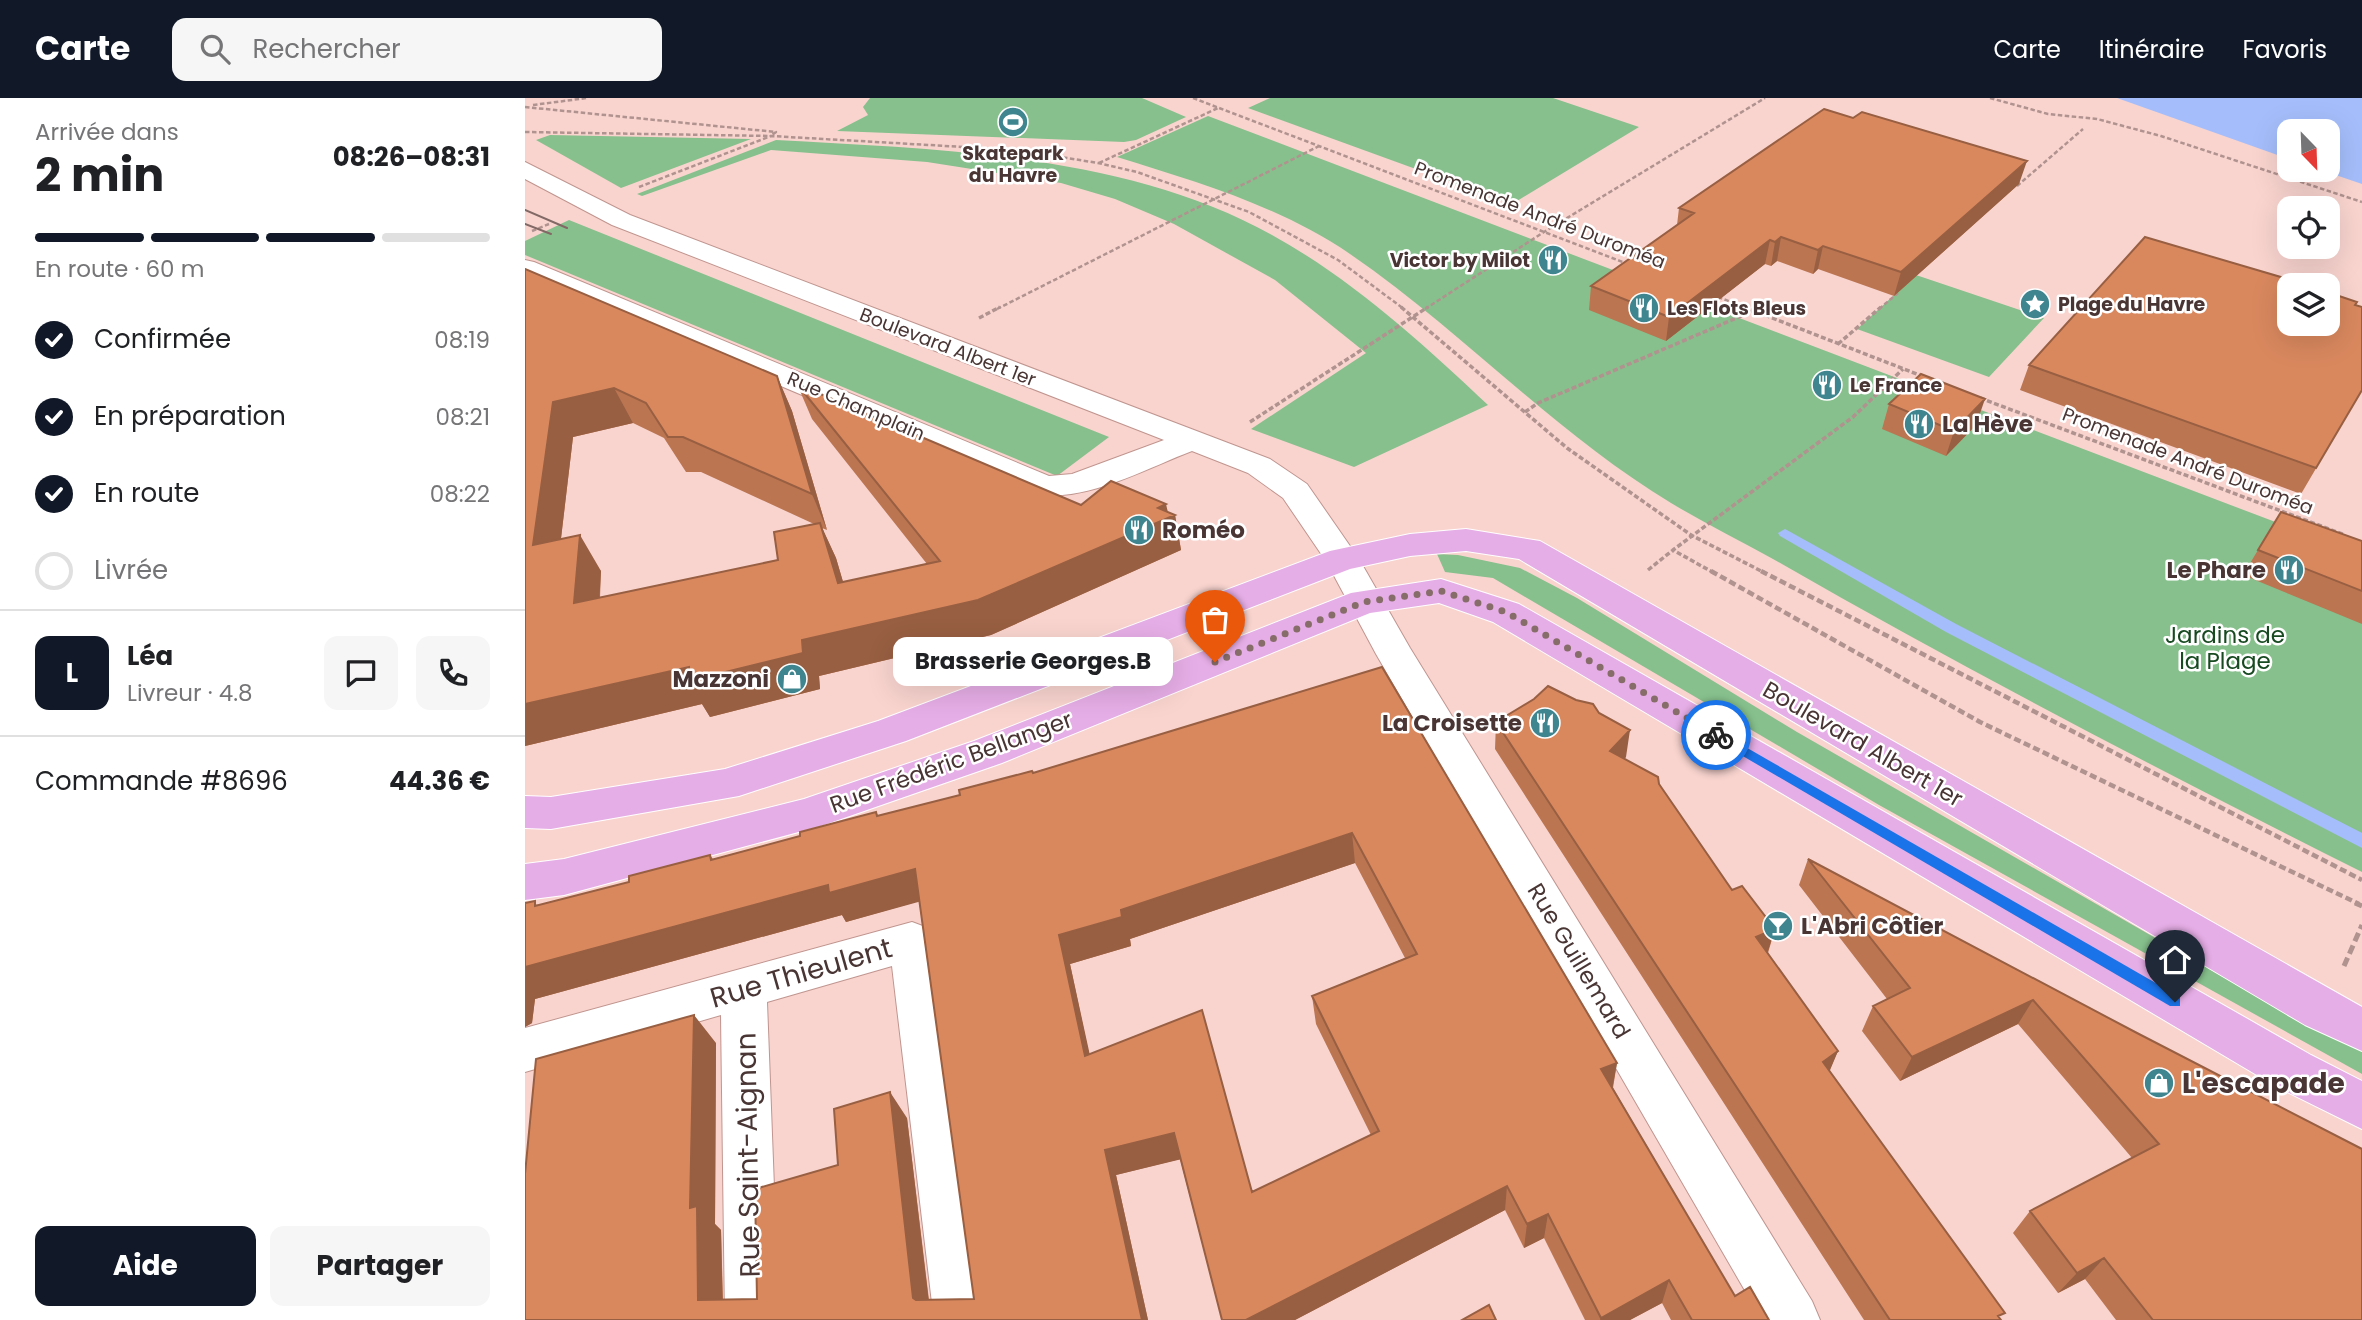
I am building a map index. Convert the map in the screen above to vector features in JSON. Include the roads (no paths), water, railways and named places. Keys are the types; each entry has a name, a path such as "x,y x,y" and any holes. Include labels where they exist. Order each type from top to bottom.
{"main road":[{"name":"Boulevard Albert 1er","path":"1342,559 1410,545 1466,540 1528,549 2321,1010 2362,1030"},
{"path":"525,812 551,813 725,785 892,731 1342,559"},
{"path":"1364,602 1441,591 1506,612 2294,1071 2362,1105"},
{"name":"Rue Frédéric Bellanger","path":"525,882 564,877 806,815 988,752 1364,602"}],"street":[{"name":"Boulevard Albert 1er","path":"525,169 634,225 1259,466 1295,491 1342,559 1364,602"},
{"name":"Rue Champlain","path":"526,268 1045,486 1076,484 1200,444"},
{"name":"Rue Guillemard","path":"1364,602 1793,1320"},
{"name":"Rue Thieulent","path":"534,1063 744,989 912,942 961,1320"},
{"name":"Rue Saint-Aignan","path":"744,989 753,1320"}],"water":[{"path":"2117,98 2362,98 2362,184 2340,176 2340,119 2277,119 2277,155"}],"waterway":[{"path":"1785,533 1951,628 2362,841"}],"tram line":[{"path":"525,210 567,228"},
{"path":"525,224 551,234"}],"place":[{"name":"Skatepark du Havre","path":"1013,122"},
{"name":"Victor by Milot","path":"1553,260"},
{"name":"Plage du Havre","path":"2035,304"},
{"name":"Les Flots Bleus","path":"1644,308"},
{"name":"Le France","path":"1827,385"},
{"name":"La Hève","path":"1919,424"},
{"name":"Roméo","path":"1139,530"},
{"name":"Le Phare","path":"2289,570"},
{"name":"Brasserie Georges.B","path":"1215,662"},
{"name":"Mazzoni","path":"792,679"},
{"name":"La Croisette","path":"1545,723"},
{"name":"L'Abri Côtier","path":"1778,926"},
{"name":"L'escapade","path":"2159,1083"}],"park label":[{"name":"Jardins de la Plage","path":"2225,648"}]}
